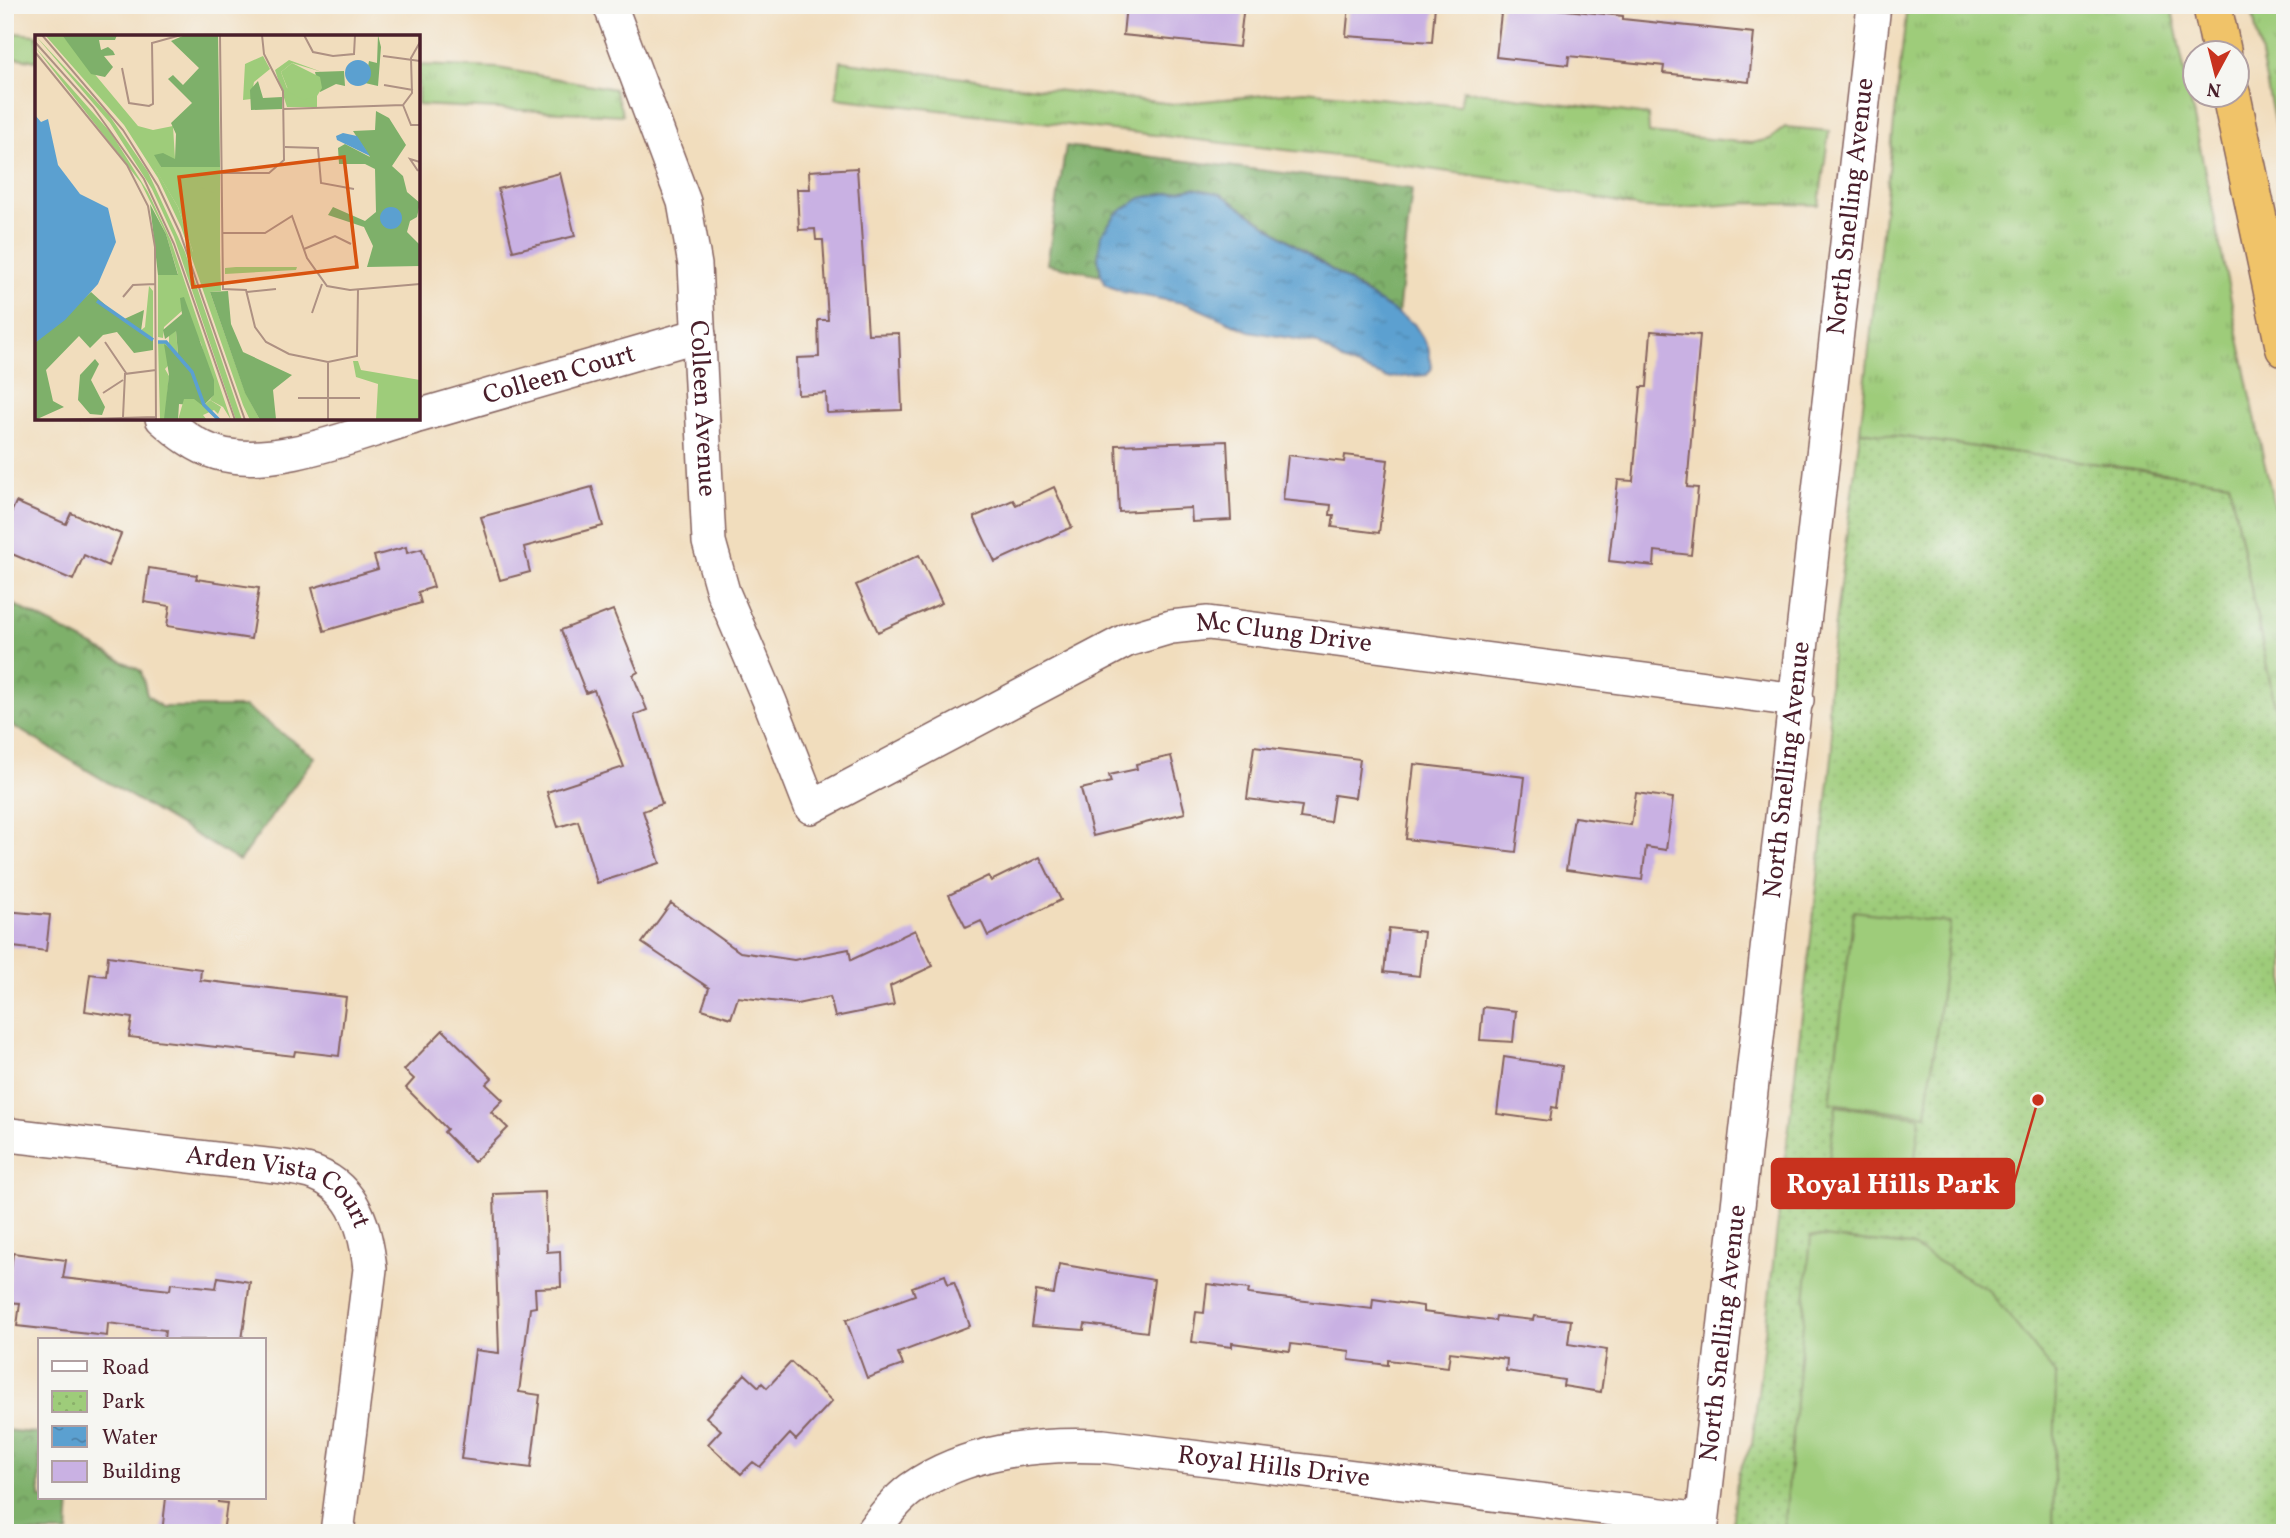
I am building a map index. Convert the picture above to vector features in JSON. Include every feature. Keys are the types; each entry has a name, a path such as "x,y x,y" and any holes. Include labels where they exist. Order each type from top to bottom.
{"highway":[{"path":"2212,5 2219,38"},
{"path":"2234,108 2285,348"}],"street":[{"name":"Colleen Avenue","path":"610,5 684,202 695,265 709,542 723,592 811,807"},
{"name":"North Snelling Avenue","path":"1702,1527 1874,5"},
{"name":"Colleen Court","path":"420,415 699,335"},
{"path":"164,420 185,437 216,453 255,459 284,456 405,420"},
{"name":"Mc Clung Drive","path":"811,807 1127,640 1171,627 1208,622 1797,700"},
{"name":"Arden Vista Court","path":"5,1132 10,1135 284,1167 316,1174 340,1189 355,1210 367,1237 370,1269 337,1533"},
{"name":"Royal Hills Drive","path":"872,1533 886,1514 911,1489 945,1472 979,1457 1060,1444 1102,1446 1702,1527"}],"green space":[{"path":"1907,5 2171,5 2182,59 2182,108 2192,108 2264,461 2285,549 2285,755 2229,482 1860,431"},
{"path":"2251,5 2285,5 2285,176"},
{"path":"5,32 35,35 35,61 5,56"},
{"path":"841,61 1175,104 1304,91 1460,106 1463,90 1648,115 1649,133 1751,143 1770,139 1785,127 1829,131 1819,205 1749,203 1669,209 1641,208 1526,183 1345,157 836,98"},
{"path":"420,65 498,68 614,89 623,115 420,105"},
{"path":"1066,146 1412,189 1398,315 1221,194 1098,257 1101,275 1047,264"},
{"path":"1860,431 2229,482 2285,755 2285,1533 1731,1533 1738,1473 1752,1444 1833,748 1828,708 1831,654"},
{"path":"5,600 141,671 147,695 161,707 245,707 315,757 239,861 5,721"},
{"path":"1854,911 1950,923 1926,1115 1830,1103"},
{"path":"1836,1106 1920,1117 1911,1192 1826,1181"},
{"path":"1811,1236 1911,1246 1988,1290 2056,1375 2053,1528 2042,1533 1784,1533"},
{"path":"5,1430 38,1434 38,1500 70,1500 68,1533 5,1533"}],"water":[{"path":"1194,188 1221,194 1414,324 1428,346 1432,368 1427,375 1387,378 1342,361 1317,343 1249,331 1188,304 1123,292 1106,285 1098,257 1101,235 1116,214 1141,198"}],"building":[{"path":"1126,5 1244,5 1239,47 1123,35"},
{"path":"1349,5 1435,5 1432,42 1346,36"},
{"path":"1502,5 1548,5 1548,8 1623,16 1623,19 1754,33 1749,82 1663,73 1664,66 1569,56 1568,65 1496,57"},
{"path":"857,168 868,334 899,333 902,410 827,413 826,393 798,395 797,358 819,357 818,320 828,320 823,240 816,240 815,229 799,230 797,189 810,189 809,171"},
{"path":"560,173 575,236 513,251 498,189"},
{"path":"1651,331 1700,335 1687,487 1698,488 1691,555 1655,551 1654,566 1609,561 1618,480 1633,481 1641,387 1647,387"},
{"path":"1227,441 1231,520 1192,522 1191,508 1119,512 1116,445"},
{"path":"1288,455 1344,462 1345,455 1388,460 1379,533 1332,527 1334,515 1330,515 1331,505 1283,500"},
{"path":"592,487 603,526 524,547 530,572 500,580 481,517"},
{"path":"1054,487 1072,527 995,562 974,517 1013,500 1016,505"},
{"path":"16,502 66,524 71,513 121,534 108,566 84,555 73,580 5,551 5,526"},
{"path":"406,547 407,553 422,549 434,587 418,592 421,603 324,631 312,588 378,569 374,556"},
{"path":"919,555 942,603 878,632 856,585"},
{"path":"149,568 197,575 196,579 259,588 251,639 167,626 170,606 144,602"},
{"path":"613,610 638,672 633,675 647,710 634,715 662,804 643,811 660,863 597,883 578,821 558,827 547,792 624,767 594,690 586,693 561,630"},
{"path":"1254,746 1360,759 1355,798 1334,795 1330,822 1300,818 1302,806 1247,799"},
{"path":"1171,756 1185,813 1093,836 1081,789 1111,782 1109,775 1137,769 1136,764"},
{"path":"1414,764 1525,777 1516,852 1406,839"},
{"path":"1636,793 1673,798 1666,850 1646,847 1642,880 1566,870 1574,817 1631,825"},
{"path":"1040,857 1061,900 988,936 981,921 966,928 949,895 988,876 991,881"},
{"path":"671,903 740,952 794,960 849,949 851,960 915,930 933,966 890,986 894,1005 835,1017 830,997 797,1004 738,997 731,1018 702,1009 709,988 642,943"},
{"path":"5,911 50,915 46,951 5,946"},
{"path":"1389,928 1424,932 1419,976 1384,972"},
{"path":"108,956 201,969 200,980 346,997 339,1056 295,1051 294,1056 129,1037 132,1018 85,1011 90,974 106,976"},
{"path":"1483,1007 1516,1011 1513,1042 1480,1040"},
{"path":"443,1030 492,1078 486,1084 503,1100 491,1112 508,1128 474,1162 444,1132 447,1129 406,1088 414,1079 404,1070"},
{"path":"1504,1057 1562,1066 1557,1108 1552,1107 1550,1121 1497,1114"},
{"path":"545,1192 547,1252 560,1251 561,1287 535,1288 536,1307 530,1308 519,1392 540,1395 531,1468 461,1459 475,1350 499,1353 494,1194"},
{"path":"13,1253 66,1260 63,1278 170,1290 171,1283 216,1288 218,1277 250,1282 242,1338 164,1338 165,1330 108,1323 107,1336 17,1326 20,1303 7,1302"},
{"path":"1059,1264 1154,1280 1147,1332 1085,1324 1084,1330 1031,1326 1036,1291 1054,1294"},
{"path":"945,1275 948,1284 954,1282 970,1326 898,1353 903,1365 867,1378 846,1320 915,1295 912,1287"},
{"path":"1207,1284 1249,1289 1248,1294 1372,1309 1373,1299 1423,1306 1423,1312 1495,1321 1496,1316 1571,1320 1568,1344 1607,1350 1601,1392 1563,1386 1564,1380 1506,1371 1507,1359 1450,1352 1448,1367 1388,1360 1388,1365 1349,1360 1350,1351 1291,1344 1290,1351 1232,1343 1232,1347 1192,1342 1196,1312 1204,1313"},
{"path":"791,1362 832,1401 796,1440 790,1434 760,1467 753,1462 741,1474 708,1444 721,1430 706,1417 745,1374 759,1387 762,1383 767,1388"},
{"path":"166,1500 218,1500 227,1503 223,1533 162,1533"}],"place":[{"name":"Royal Hills Park","path":"2038,1100"}]}
